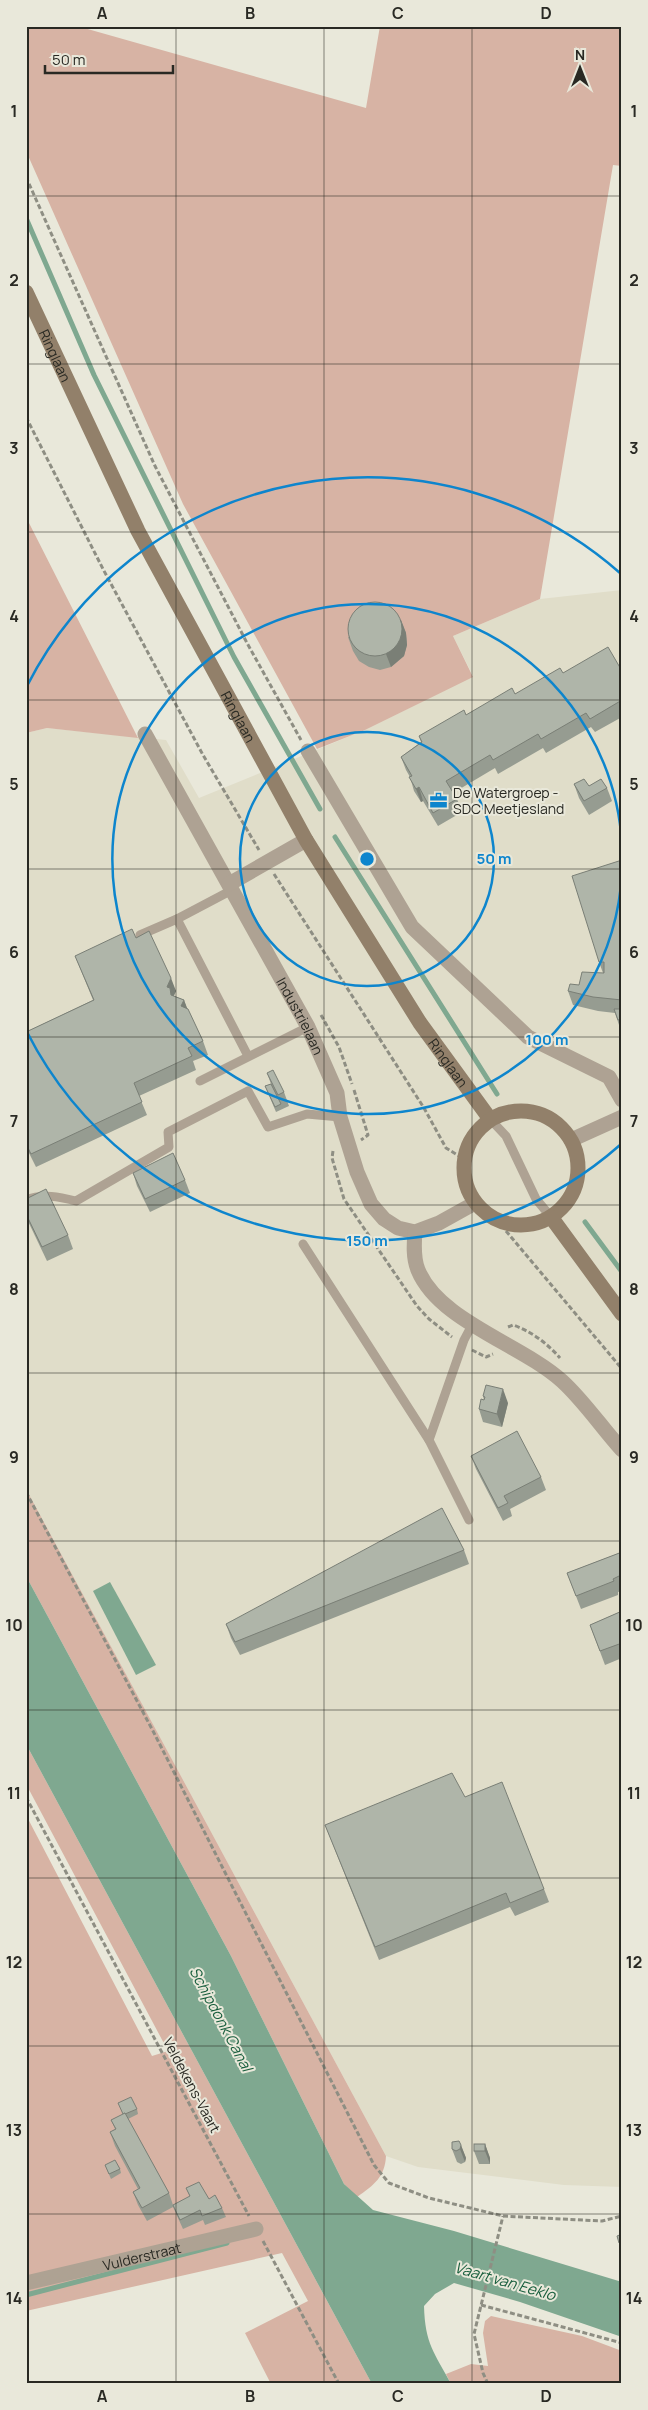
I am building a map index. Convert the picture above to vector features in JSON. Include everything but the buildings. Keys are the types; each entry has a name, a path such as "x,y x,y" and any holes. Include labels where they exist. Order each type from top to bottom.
{"main road":[{"name":"Ringlaan","path":"26,292 138,530 306,840 420,1023 490,1120"},
{"path":"524,1111 540,1114 558,1125 571,1140 577,1159 577,1179 569,1198 551,1217 537,1223 518,1225 503,1222 487,1214 475,1202 466,1182 464,1160 470,1142 478,1130 490,1120 504,1114 524,1111"},
{"path":"551,1217 622,1314"}],"street":[{"name":"Industrielaan","path":"145,734 308,1027 337,1093 340,1117 350,1144 357,1172 370,1204 384,1219 398,1228 415,1232"},
{"path":"308,751 412,927 528,1037 609,1077 622,1100"},
{"path":"230,887 266,862 306,840"},
{"path":"571,1140 622,1117"},
{"path":"475,1202 439,1223 415,1232 413,1249 418,1270 433,1293 456,1315 534,1358 563,1382 622,1450"},
{"name":"Vulderstraat","path":"26,2283 256,2229"}],"lane":[{"path":"140,935 177,919 230,887"},
{"path":"177,919 248,1056"},
{"path":"200,1081 308,1027"},
{"path":"26,1200 35,1196 57,1196 76,1201 169,1147 168,1132 248,1091 268,1127 307,1114 340,1117"},
{"path":"490,1120 506,1136 536,1199 551,1217"},
{"path":"303,1244 429,1440 469,1520"},
{"path":"429,1440 462,1346 472,1325"}],"path":[{"path":"26,177 155,466 247,643 308,751"},
{"path":"26,417 98,560 203,756 266,862 424,1108 446,1148 464,1160"},
{"path":"316,1008 339,1047 368,1135 364,1140 337,1147 333,1151 332,1158 344,1199 417,1306 429,1319 462,1346 486,1357 491,1356 508,1326 513,1325 538,1338 564,1362"},
{"path":"506,1230 622,1369"},
{"path":"26,1492 153,1731 374,2166 389,2183 430,2198 503,2216 602,2221 622,2216"},
{"name":"Veldekens-Vaart","path":"26,1797 339,2384"},
{"path":"488,2384 482,2373 474,2334 503,2216"},
{"path":"481,2305 622,2343"}],"shaded area":[{"path":"26,26 77,26 366,108 380,26 622,26 622,166 613,165 540,599 453,636 473,677 365,730 317,749 183,504 26,151"},
{"path":"26,517 138,738 47,728 26,733"},
{"path":"622,590 622,2187 564,2185 418,2167 386,2156 26,1489 26,733 47,728 166,740 199,798 365,730 473,676 453,636 540,599"},
{"path":"26,1489 386,2156 381,2175 357,2197 344,2184 231,1956 26,1576"},
{"path":"26,1744 372,2384 271,2384 245,2333 308,2301 282,2253 26,2311 26,1815 152,2056 168,2051 26,1784"},
{"path":"491,2316 582,2336 622,2351 622,2384 451,2384 446,2374 471,2364 488,2366 483,2333 485,2321"}],"water":[{"path":"26,1576 231,1956 344,2184 373,2210 454,2231 622,2282 622,2337 520,2302 454,2283 435,2294 424,2306 428,2339 451,2384 372,2384 26,1744"},
{"path":"110,1582 156,1665 136,1675 93,1591"}],"waterway":[{"path":"26,218 94,375 234,657 320,809"},
{"path":"335,837 497,1094"},
{"path":"585,1222 622,1272"},
{"path":"26,2295 227,2243"}],"place":[{"name":"De Watergroep - SDC Meetjesland","path":"439,800"}],"water label":[{"name":"Schipdonk Canal","path":"221,2019"},
{"name":"Vaart van Eeklo","path":"505,2281"}]}
